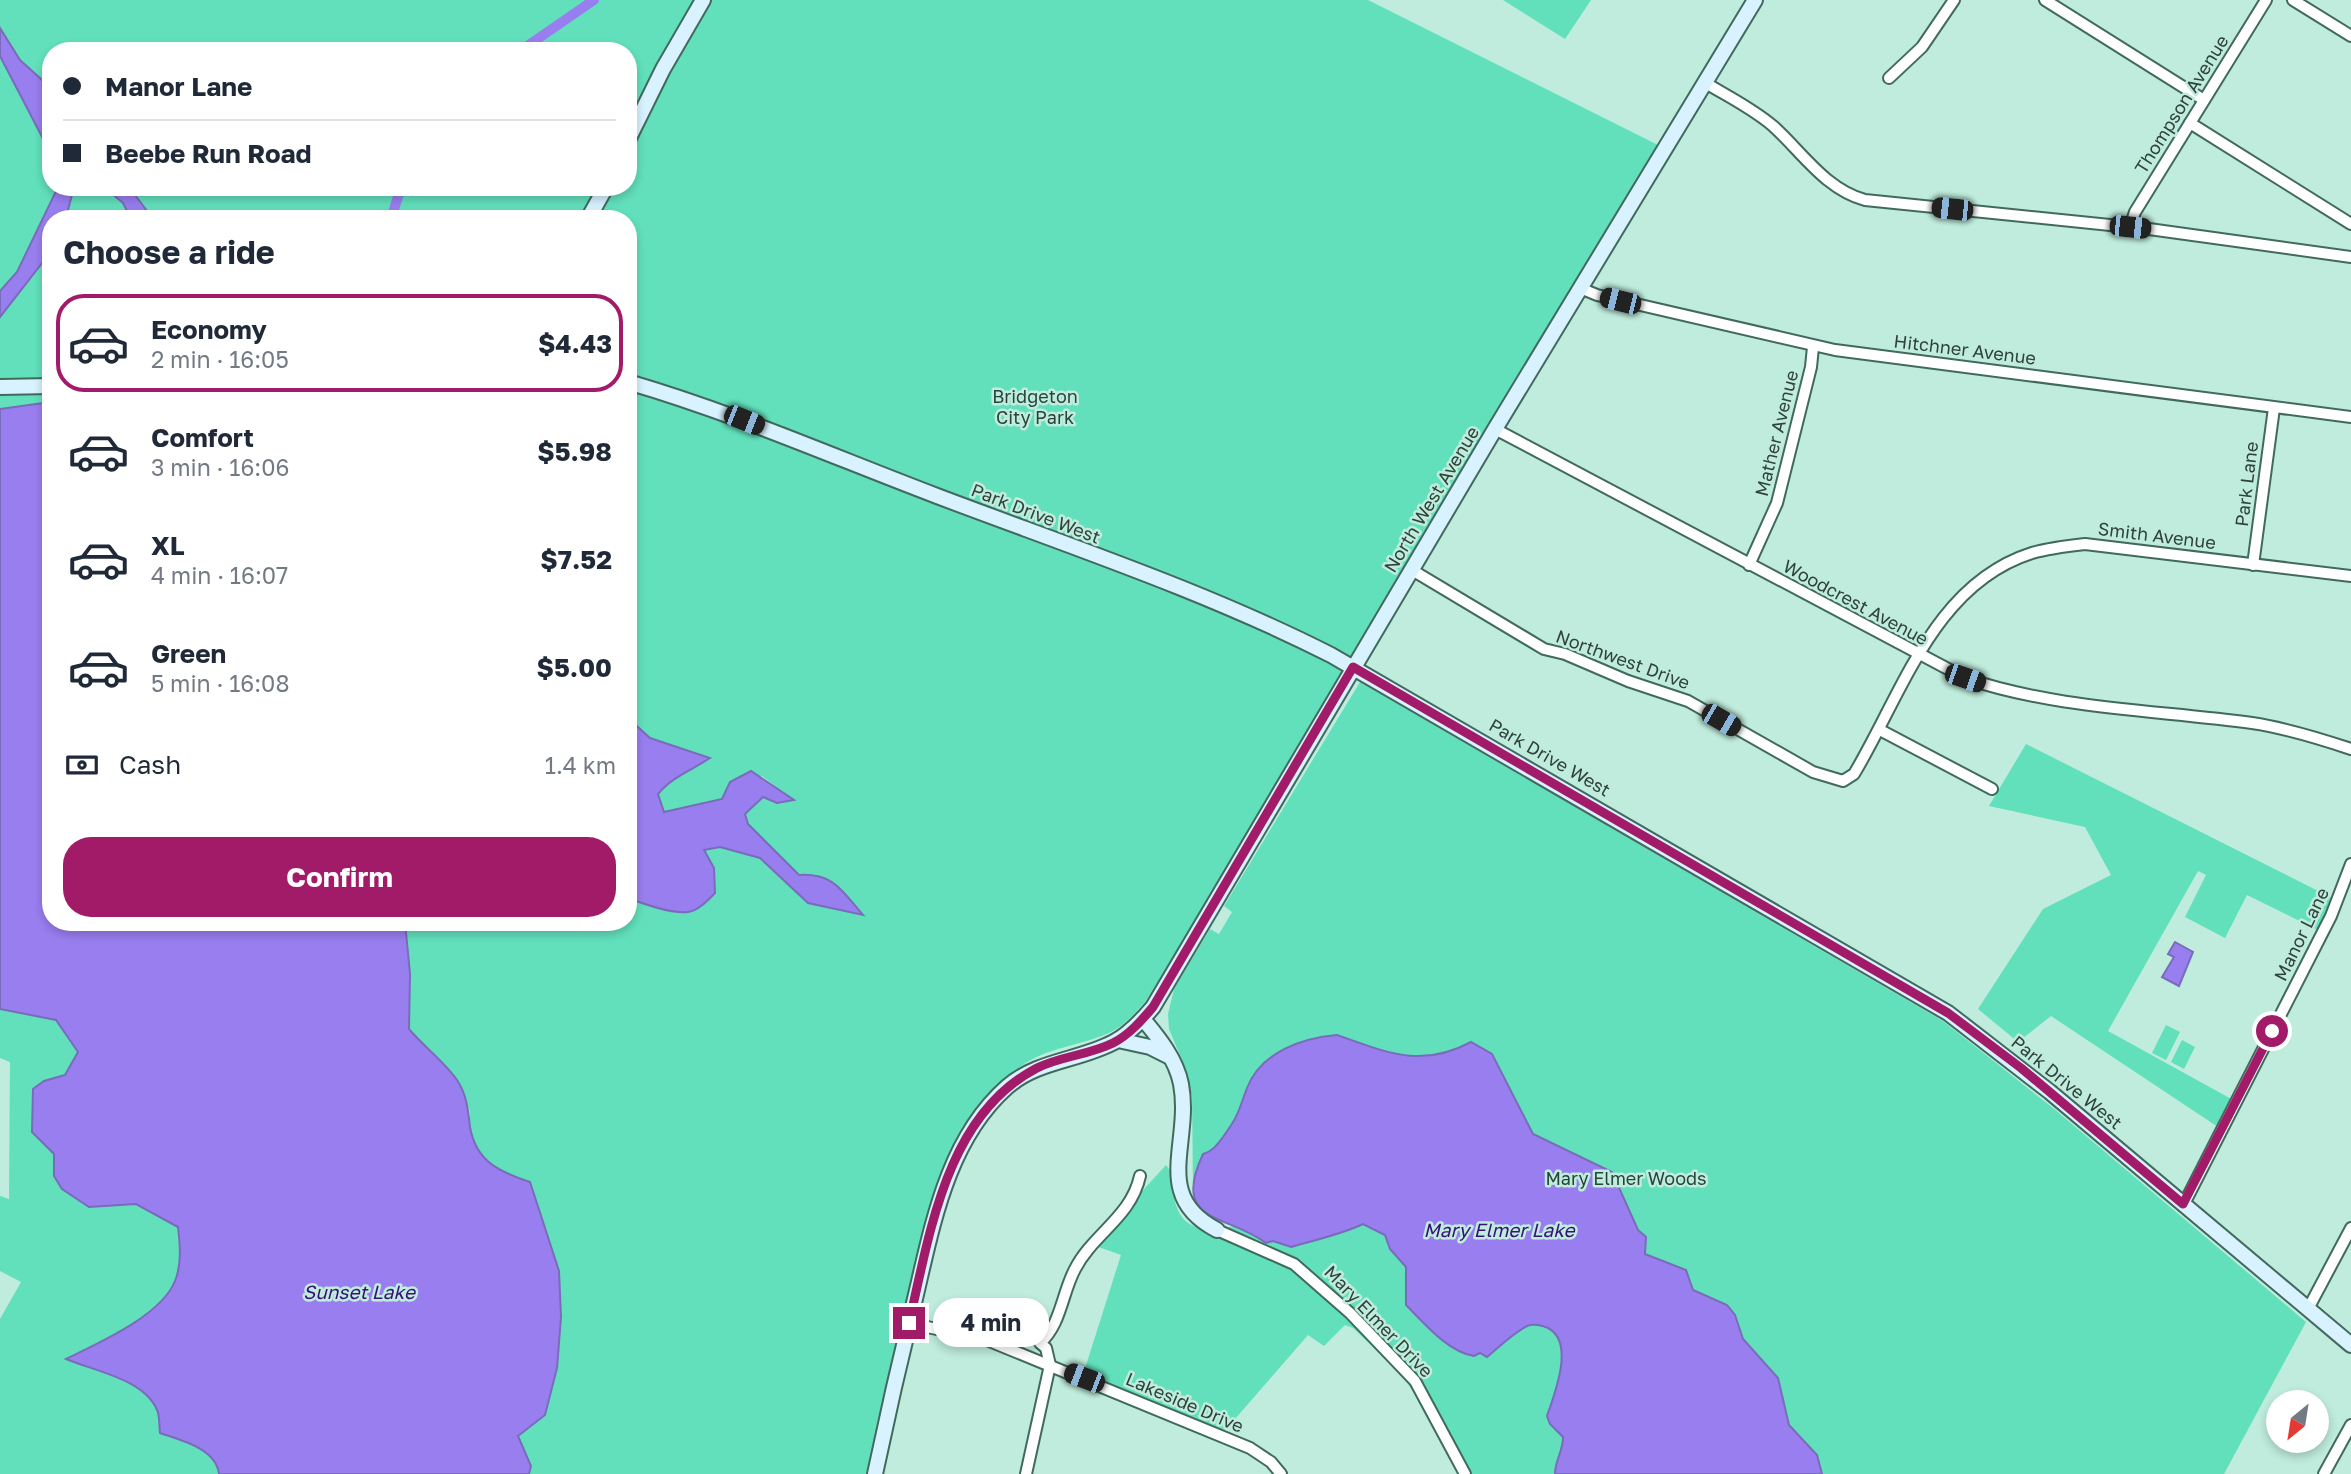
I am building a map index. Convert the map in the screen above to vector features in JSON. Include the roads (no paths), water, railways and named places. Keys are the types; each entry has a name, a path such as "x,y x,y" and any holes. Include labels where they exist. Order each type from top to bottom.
{"street":[{"path":"637,122 663,69 703,0"},
{"name":"North West Avenue","path":"1118,1040 1143,1019 1181,963 1273,801 1755,0"},
{"path":"1889,78 1922,47 1954,0"},
{"path":"2045,0 2204,100"},
{"name":"Thompson Avenue","path":"2130,227 2135,212 2266,0"},
{"path":"2293,0 2351,36"},
{"path":"1704,82 1771,124 1816,171 1852,196 1876,202 2130,227 2351,257"},
{"path":"2190,123 2351,224"},
{"name":"Hitchner Avenue","path":"1580,288 1610,298 1813,347 2351,417"},
{"name":"Mather Avenue","path":"1749,565 1781,491 1811,367 1813,347"},
{"name":"Park Drive West","path":"637,385 744,420 1184,589 1292,635 1353,667 1948,1013 2021,1068 2351,1345"},
{"path":"0,387 42,386"},
{"name":"Park Lane","path":"2253,565 2274,408"},
{"name":"Woodcrest Avenue","path":"1495,429 1965,678 2002,690 2253,723 2300,732 2351,748"},
{"name":"Smith Avenue","path":"1880,730 1939,622 1966,592 1999,568 2032,553 2085,544 2351,576"},
{"name":"Northwest Drive","path":"1412,570 1535,644 1688,701 1823,777 1848,779 1880,730"},
{"path":"1880,730 1992,789"},
{"name":"Manor Lane","path":"2183,1204 2331,916 2351,864"},
{"name":"Mary Elmer Drive","path":"1143,1019 1172,1059 1178,1074 1184,1111 1180,1194 1192,1216 1294,1264 1313,1277 1415,1381 1465,1474"},
{"path":"875,1474 909,1323 947,1178 988,1107 1007,1087 1039,1067 1118,1040 1150,1046 1172,1059"},
{"path":"1026,1474 1050,1365 1046,1348 1040,1343 1051,1331 1076,1265 1131,1202 1140,1176"},
{"path":"2308,1309 2351,1228"},
{"name":"Lakeside Drive","path":"909,1323 987,1340 1050,1365 1250,1448 1271,1462 1282,1474"},
{"path":"2324,1474 2351,1425"}],"water":[{"path":"0,28 20,60 42,80 42,137 0,56"},
{"path":"54,196 72,196 68,210 47,210"},
{"path":"115,196 136,196 146,210 126,210"},
{"path":"42,220 42,263 0,317 0,291 17,272"},
{"name":"Sunset Lake","path":"42,403 42,931 406,931 410,974 409,1029 457,1080 463,1091 473,1139 484,1157 499,1169 530,1182 559,1271 561,1317 557,1368 545,1415 518,1436 531,1466 529,1474 219,1474 216,1465 204,1451 160,1433 157,1410 151,1399 141,1391 117,1377 66,1359 111,1337 157,1306 175,1281 180,1247 178,1227 136,1204 89,1207 62,1189 54,1176 54,1154 32,1132 33,1089 44,1081 65,1075 78,1052 56,1020 0,1009 0,409"},
{"path":"637,726 650,738 710,758 676,778 658,794 664,812 722,799 730,782 751,771 794,800 777,803 763,797 745,814 748,824 799,875 829,880 843,891 863,915 808,903 760,858 720,847 704,850 714,868 715,893 703,905 688,912 658,908 637,901"},
{"path":"2175,942 2193,952 2179,986 2162,977 2174,957 2168,954"},
{"name":"Mary Elmer Lake","path":"1337,1035 1404,1055 1436,1055 1471,1042 1492,1054 1533,1134 1612,1172 1638,1230 1646,1237 1645,1254 1686,1270 1693,1290 1727,1305 1735,1315 1743,1339 1778,1378 1789,1425 1817,1455 1822,1474 1555,1474 1563,1437 1550,1424 1547,1416 1558,1382 1562,1356 1556,1335 1548,1328 1527,1326 1487,1357 1480,1353 1474,1356 1464,1353 1437,1336 1406,1305 1406,1267 1390,1249 1385,1235 1363,1224 1291,1247 1273,1241 1266,1243 1251,1233 1208,1214 1198,1205 1193,1194 1195,1177 1203,1154 1210,1151 1228,1130 1253,1076 1272,1056 1284,1049 1310,1039"}],"waterway":[{"path":"533,42 594,0"},
{"path":"394,210 398,196"}],"park label":[{"name":"Bridgeton City Park","path":"1035,406"},
{"name":"Mary Elmer Woods","path":"1626,1178"}]}
